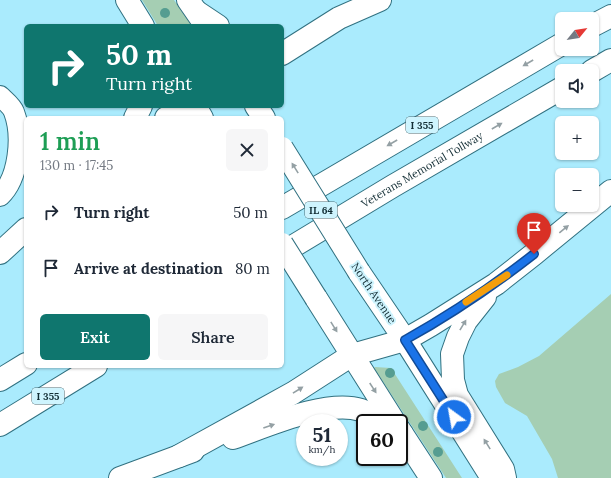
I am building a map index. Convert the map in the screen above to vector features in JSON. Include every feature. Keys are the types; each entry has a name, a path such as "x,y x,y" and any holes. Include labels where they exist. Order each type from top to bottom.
{"main road":[{"path":"127,0 142,24"},
{"path":"284,53 340,18 380,0"},
{"path":"197,13 215,24"},
{"path":"599,22 611,16"},
{"path":"284,34 340,18"},
{"name":"I 355","path":"284,207 555,48"},
{"path":"599,67 611,60"},
{"name":"Veterans Memorial Tollway","path":"284,252 393,186 555,92"},
{"path":"170,116 188,108"},
{"name":"North Avenue","path":"284,151 359,272 405,340 492,478"},
{"path":"179,456 293,393 352,355 405,340 431,325 496,284 611,191"},
{"path":"0,253 24,231"},
{"path":"284,247 388,414"},
{"path":"496,284 462,328 455,345 452,364 453,380 457,396 503,469 505,478"},
{"path":"0,380 24,365"},
{"name":"I 355","path":"0,425 93,368"},
{"path":"120,478 179,456 323,408 342,407 360,410 369,414"},
{"path":"408,445 432,478"}],"lane":[{"path":"0,96 14,111 19,137 17,162 7,190 0,196"}],"green space":[{"path":"142,0 174,0 191,24 157,24"},
{"path":"611,294 611,478 558,478 552,459 527,416 505,403 496,387 495,381 499,374 518,367 539,356"},
{"path":"374,368 391,368 462,478 446,478 408,420 408,414 404,414"}],"slow traffic":[{"path":"466,302 496,284 507,275"}],"route":[{"path":"454,417 405,340 496,284 534,254"}]}
